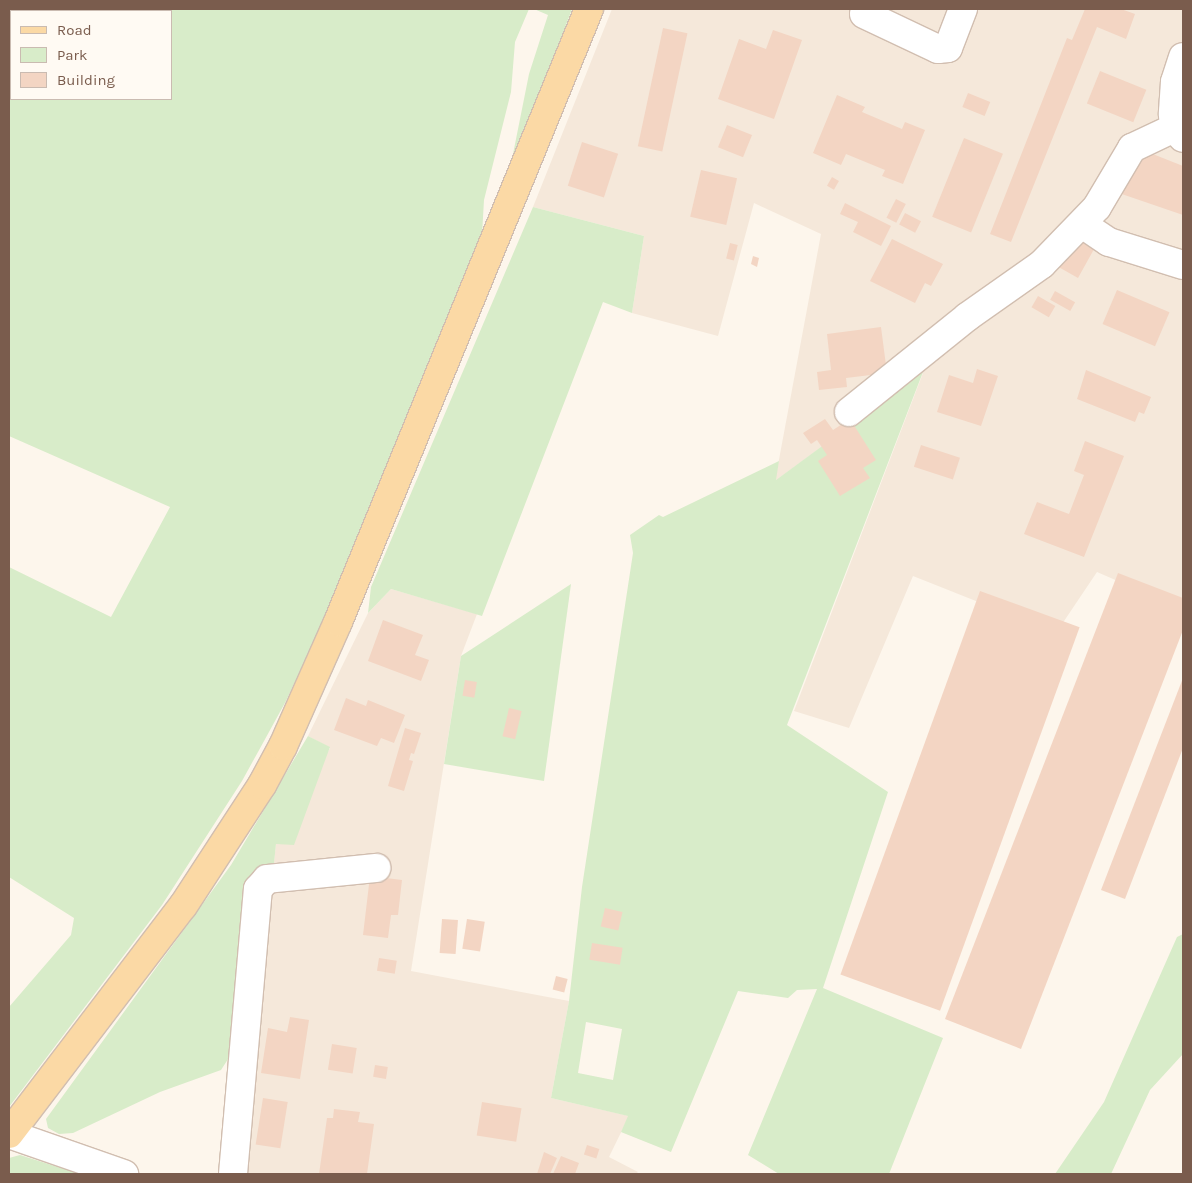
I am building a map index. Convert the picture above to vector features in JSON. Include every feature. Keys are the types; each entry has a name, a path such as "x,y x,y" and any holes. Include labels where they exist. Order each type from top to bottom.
{"main road":[{"path":"9,1134 183,906 262,785 283,746 338,622 589,9"}],"street":[{"path":"864,14 938,49 948,48 963,9"},
{"path":"849,412 967,317 1042,264 1097,207 1132,148 1179,133 1175,82 1183,57"},
{"path":"1082,224 1108,242 1183,264"},
{"path":"233,1174 258,889 267,879 376,868"},
{"path":"9,1134 124,1174"}],"shaded area":[{"path":"612,9 1183,9 1182,609 1097,572 1056,633 913,576 849,728 794,711 923,373 775,481 821,234 754,203 718,336 632,313 644,236 533,207"},
{"path":"391,589 477,614 461,656 411,971 569,1001 551,1098 629,1116 609,1157 638,1172 636,1174 240,1174 276,844 330,748 308,736 368,613"}],"green space":[{"path":"9,9 529,9 515,42 511,92 484,200 482,235 329,609 286,701 242,781 162,905 9,1107 9,1007 71,935 74,918 9,877 9,567 111,617 170,507 9,436"},
{"path":"534,9 572,9 507,184 529,74 548,15"},
{"path":"533,207 644,236 632,313 603,302 482,616 391,589 368,613 371,587"},
{"path":"923,372 787,725 888,792 823,988 943,1038 889,1174 779,1174 748,1155 817,989 797,990 788,998 738,991 671,1152 621,1132 628,1116 551,1098 569,1001 582,887 633,553 630,535 659,515 663,517 779,461 776,480","holes":["586,1022 622,1029 613,1080 578,1073"]},
{"path":"571,584 544,781 444,764 461,656"},
{"path":"308,736 330,747 294,845 276,844 273,873 230,1056 221,1070 160,1092 73,1133 59,1134 48,1128 46,1119 231,865"},
{"path":"1183,934 1183,1054 1150,1090 1111,1174 1055,1174 1104,1102 1177,937"},
{"path":"20,1155 80,1174 9,1174 9,1158"}],"building":[{"path":"1085,9 1121,9 1135,14 1126,39 1097,27 1011,242 990,234 1067,38 1072,40"},
{"path":"663,28 687,33 662,152 638,146"},
{"path":"773,30 802,40 774,119 718,99 739,39 766,49"},
{"path":"1100,71 1146,90 1133,122 1087,103"},
{"path":"968,93 990,102 985,116 962,107"},
{"path":"837,95 865,107 862,112 902,129 905,122 925,130 903,184 882,176 885,170 846,154 841,165 813,153"},
{"path":"727,125 752,135 743,157 718,147"},
{"path":"964,138 1003,154 971,233 932,217"},
{"path":"582,142 618,154 604,197 568,186"},
{"path":"1135,147 1183,166 1183,215 1110,190"},
{"path":"701,170 737,178 726,225 690,217"},
{"path":"832,177 839,181 834,190 827,186"},
{"path":"896,199 906,204 896,223 886,218"},
{"path":"845,203 891,226 881,246 853,232 858,222 840,214"},
{"path":"905,213 921,221 915,233 899,225"},
{"path":"1088,236 1098,242 1078,278 1055,265 1077,239 1084,243"},
{"path":"892,239 943,264 931,286 925,283 915,303 870,281"},
{"path":"730,243 738,245 734,260 726,259"},
{"path":"753,256 759,258 757,267 751,264"},
{"path":"1117,290 1169,312 1155,346 1103,324"},
{"path":"1055,291 1075,302 1070,311 1050,300"},
{"path":"1038,296 1055,306 1049,317 1032,307"},
{"path":"881,327 887,373 846,378 847,387 819,390 817,372 831,370 827,334"},
{"path":"977,369 998,376 981,426 937,412 949,375 973,383"},
{"path":"1086,370 1151,397 1144,414 1139,412 1135,422 1077,399"},
{"path":"825,419 833,430 850,419 876,460 863,468 870,478 840,496 818,461 827,455 817,440 811,444 803,433"},
{"path":"1085,441 1124,456 1084,557 1024,534 1037,502 1069,514 1084,475 1074,471"},
{"path":"921,445 960,458 953,480 914,467"},
{"path":"1118,573 1183,598 1183,630 1021,1049 945,1019"},
{"path":"980,591 1080,627 940,1011 840,974"},
{"path":"383,620 423,635 415,655 429,660 421,681 368,661"},
{"path":"1183,678 1183,748 1125,899 1101,890"},
{"path":"465,680 477,682 474,698 462,696"},
{"path":"346,698 366,706 368,700 405,715 394,743 381,738 377,746 334,730"},
{"path":"509,708 522,711 515,739 502,736"},
{"path":"405,728 421,733 414,754 411,753 409,760 413,761 404,791 388,786"},
{"path":"370,876 402,880 398,915 391,915 388,938 363,935"},
{"path":"605,908 623,912 618,931 601,927"},
{"path":"442,919 458,920 456,954 440,953"},
{"path":"467,919 485,922 480,951 462,949"},
{"path":"592,943 623,948 620,965 589,960"},
{"path":"379,958 397,961 395,974 377,971"},
{"path":"556,976 568,979 564,992 553,990"},
{"path":"290,1017 309,1020 300,1079 261,1073 268,1028 287,1032"},
{"path":"332,1044 357,1048 353,1074 328,1070"},
{"path":"375,1065 388,1067 386,1079 373,1077"},
{"path":"263,1098 288,1102 280,1148 256,1144"},
{"path":"482,1102 522,1108 516,1142 477,1136"},
{"path":"334,1109 360,1112 358,1122 374,1124 367,1174 319,1174 327,1118 333,1118"},
{"path":"587,1145 599,1149 596,1159 584,1155"},
{"path":"544,1152 557,1158 550,1174 537,1174"},
{"path":"561,1156 579,1163 575,1174 553,1174"}]}
